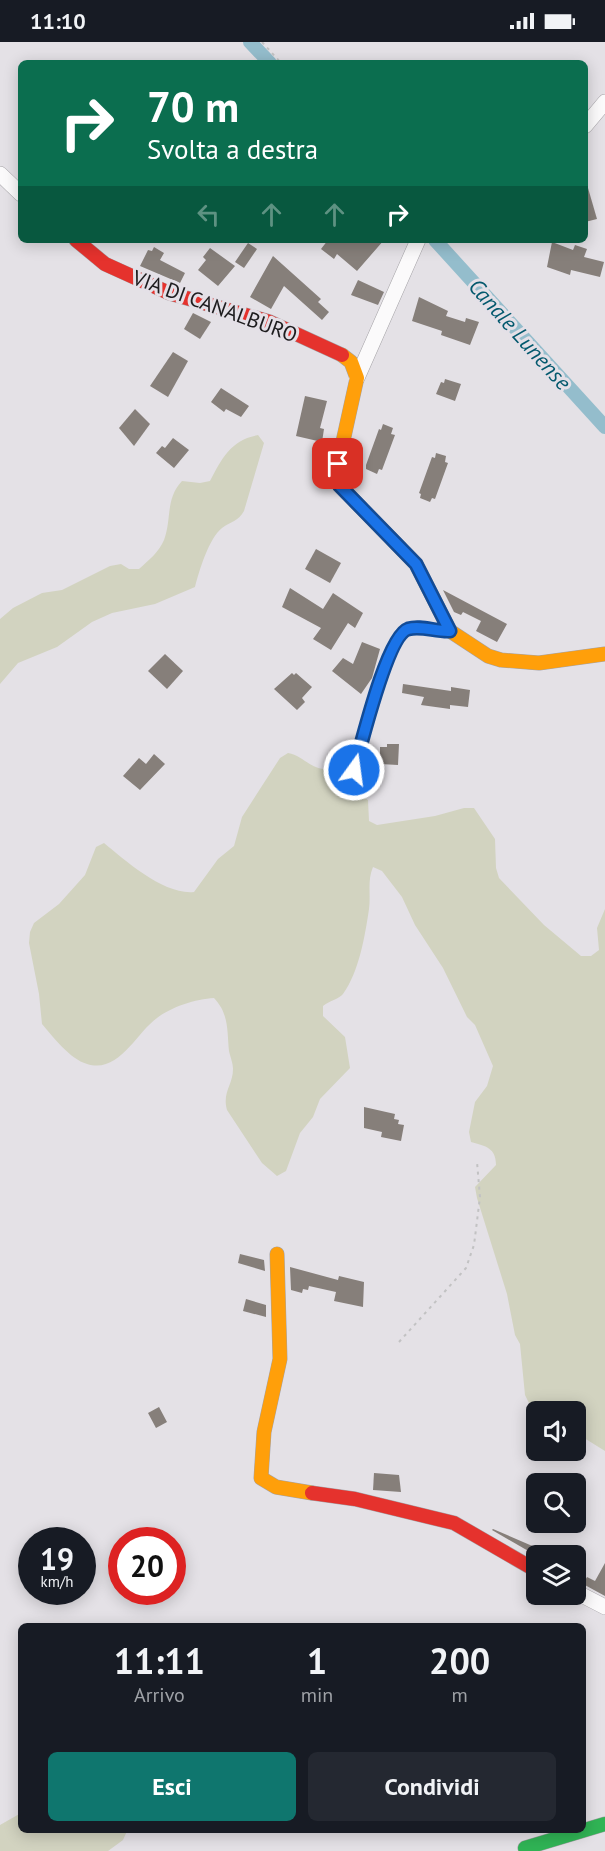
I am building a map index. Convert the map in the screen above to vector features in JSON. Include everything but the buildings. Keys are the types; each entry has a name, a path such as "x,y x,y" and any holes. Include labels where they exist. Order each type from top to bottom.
{"street":[{"path":"588,122 605,102"},
{"path":"0,174 18,191"},
{"name":"VIA DI CANALBURO","path":"80,243 105,264 169,294 270,322 344,356 351,362 357,378"},
{"path":"417,243 357,378 338,464 339,485 416,564 450,631 488,656 501,660 539,663 605,654"},
{"path":"277,1254 280,1359 264,1432 261,1478 276,1487 355,1499 454,1523 526,1565"},
{"path":"586,1597 605,1607"},
{"path":"586,1830 605,1824"},
{"path":"527,1851 525,1848 575,1833"}],"lane":[{"path":"354,770 385,666 398,637 410,628 450,631"}],"path":[{"path":"261,42 278,60"},
{"path":"399,1342 466,1268 474,1245 480,1197 477,1162"}],"green space":[{"path":"258,435 264,443 244,511 237,519 222,528 213,539 195,587 155,604 112,613 92,622 57,647 18,663 0,684 0,619 13,608 42,593 62,590 110,566 121,564 129,569 139,569 153,556 164,540 173,495 182,481 200,483 210,481 228,451 241,441"},
{"path":"351,739 357,748 350,779 360,795 368,800 369,821 377,825 474,808 495,839 496,868 499,878 544,925 581,956 591,956 599,950 597,928 605,909 605,1451 586,1439 586,1401 528,1401 525,1395 520,1344 515,1335 507,1294 475,1187 496,1165 496,1159 492,1151 471,1142 469,1132 475,1102 487,1086 493,1066 475,1025 467,1017 443,968 415,925 402,897 382,871 373,867 371,872 366,931 349,985 343,994 323,1006 323,1016 345,1037 350,1068 320,1099 313,1117 300,1133 286,1171 277,1176 262,1163 227,1110 226,1098 233,1067 225,1016 214,998 184,1004 169,1010 149,1025 118,1058 98,1066 87,1064 74,1057 42,1024 29,943 30,932 34,923 59,904 85,875 96,847 104,843 158,883 182,891 194,892 218,859 234,846 242,817 280,758 288,753 293,754 323,769 332,763 338,749"},
{"path":"18,1815 18,1833 126,1833 123,1840 108,1851 0,1851 0,1825"}],"waterway":[{"name":"Canale Lunense","path":"250,42 267,60"},
{"name":"Canale Lunense","path":"438,243 605,427"}],"traffic: fast":[{"path":"586,1830 605,1824"},
{"path":"527,1851 525,1848 575,1833"}],"traffic: slow":[{"path":"342,355 351,362 357,378 338,464 339,485 416,564 450,631 488,656 501,660 539,663 605,654"},
{"path":"277,1254 280,1359 264,1432 261,1478 276,1487 312,1493"}],"traffic: jam":[{"path":"80,243 105,264 169,293 270,322 342,355"},
{"path":"312,1493 355,1499 454,1523 526,1565"}],"route":[{"path":"338,464 339,485 347,496 416,564 444,624 450,631 439,632 410,628 398,637 385,666 354,770"}]}
